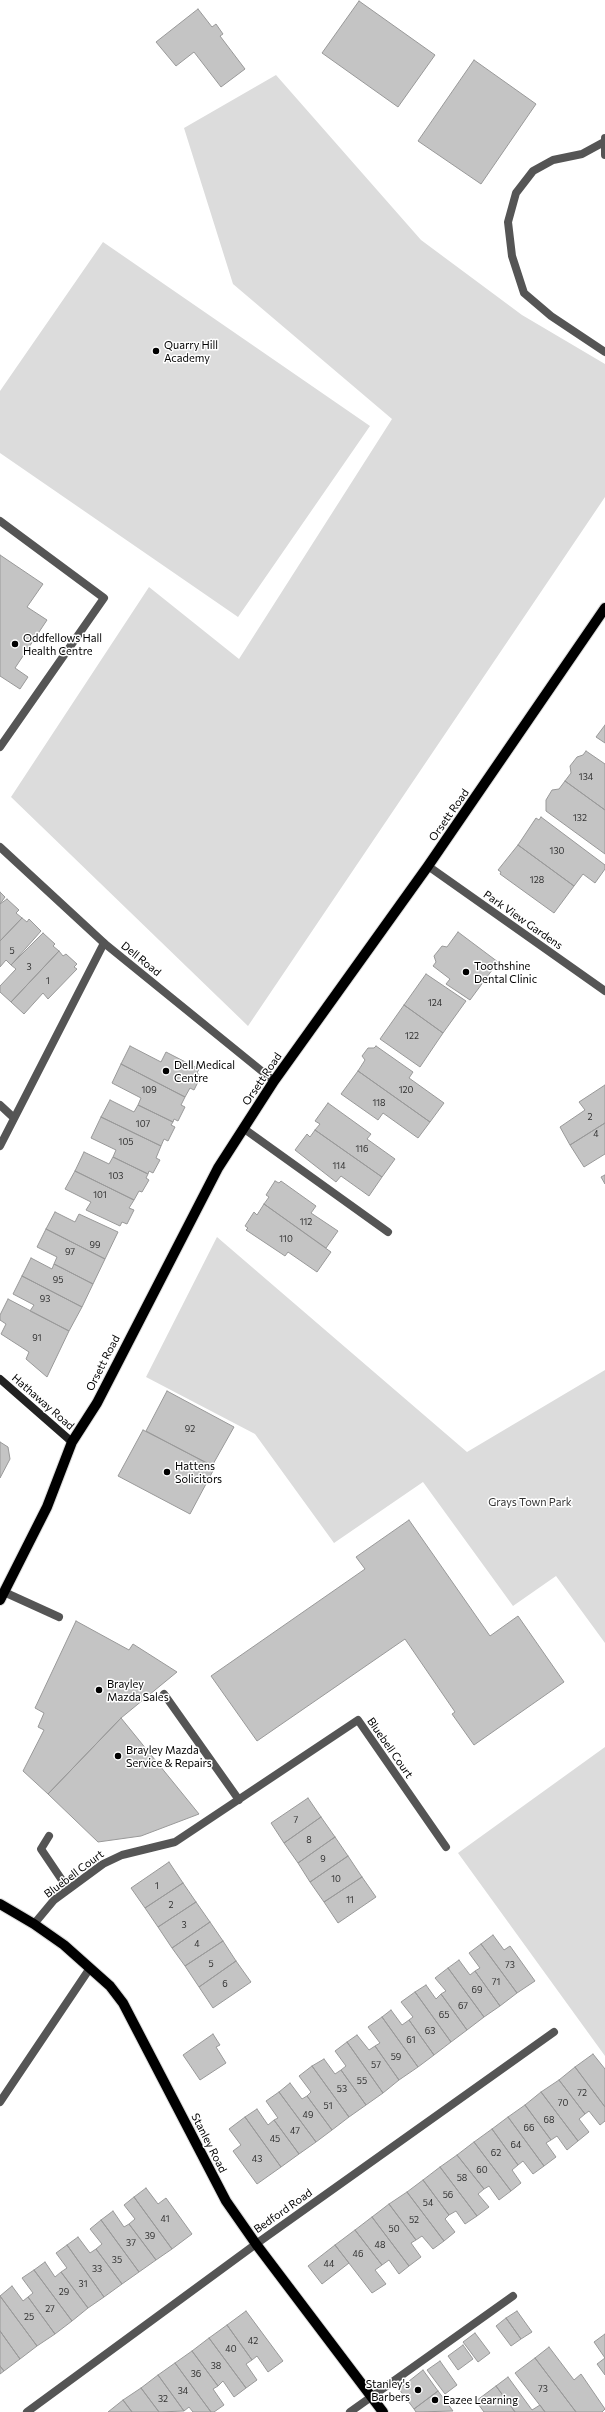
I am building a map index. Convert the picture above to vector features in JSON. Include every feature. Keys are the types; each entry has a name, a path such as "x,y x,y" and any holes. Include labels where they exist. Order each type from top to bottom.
{"main road":[{"name":"Orsett Road","path":"2,1596 47,1507 72,1442 97,1403 214,1176 243,1128 274,1081 428,866 605,608"},
{"name":"Stanley Road","path":"0,1904 34,1924 90,1968 110,1986 123,2003 222,2195 256,2244 383,2412"}],"street":[{"path":"605,155 604,140 582,154 553,160 533,171 516,193 508,222 512,256 524,293 551,316 605,352"},
{"path":"0,521 104,598 0,748"},
{"name":"Dell Road","path":"0,847 104,943 274,1081"},
{"name":"Park View Gardens","path":"428,866 605,991"},
{"path":"0,1146 104,943"},
{"path":"0,1105 14,1118"},
{"path":"243,1128 388,1232"},
{"name":"Hathaway Road","path":"0,1379 72,1442"},
{"path":"2,1596 59,1617"},
{"path":"164,1694 239,1800"},
{"name":"Bluebell Court","path":"34,1924 54,1900 103,1864 122,1855 175,1842 358,1720 446,1847"},
{"path":"49,1836 41,1849 68,1889"},
{"path":"0,2102 90,1968"},
{"name":"Bedford Road","path":"27,2412 256,2244 554,2032"},
{"path":"350,2412 512,2296"}],"green space":[{"path":"276,75 421,240 522,315 605,364 605,497 248,1026 11,797 149,587 239,659 392,419 233,284 184,128"},
{"path":"103,242 370,426 238,617 0,453 0,391"},
{"name":"Grays Town Park","path":"217,1237 467,1452 605,1370 605,1643 556,1576 513,1606 423,1482 334,1543 255,1434 146,1377"},
{"path":"605,1747 605,2056 458,1853"}],"building":[{"path":"359,1 435,55 398,107 322,53"},
{"path":"198,9 212,27 216,24 223,34 220,36 245,69 221,87 194,52 176,66 156,42"},
{"path":"474,60 536,104 481,184 418,141"},
{"name":"Oddfellows Hall Health Centre","path":"0,555 43,584 27,607 47,620 15,668 28,677 20,689 0,676"},
{"path":"605,725 605,743 596,737"},
{"path":"586,751 605,764 605,810 565,781 571,773 570,766 577,757 583,755"},
{"path":"565,781 605,810 605,854 546,811 546,800 552,790 559,789"},
{"path":"541,817 605,865 605,869 595,883 583,874 574,886 518,845 536,818 539,820"},
{"path":"518,845 574,886 554,913 500,874 501,872 498,870"},
{"path":"0,892 5,897 0,904"},
{"path":"7,899 19,910 16,913 22,918 0,941 0,904"},
{"path":"22,918 27,922 29,919 41,931 11,965 6,960 0,967 0,941"},
{"name":"Toothshine Dental Clinic","path":"458,932 498,962 470,1000 446,984 450,979 433,966 436,962 434,956 442,946 447,947"},
{"path":"43,933 55,944 53,946 59,951 11,1002 0,992 0,986 16,969 11,965"},
{"path":"59,951 63,956 66,954 77,964 74,967 77,969 48,999 43,993 24,1014 11,1002"},
{"path":"426,974 466,1001 443,1033 404,1005"},
{"path":"404,1005 443,1033 420,1067 380,1039"},
{"name":"Dell Medical Centre","path":"130,1046 161,1062 166,1052 199,1069 197,1073 201,1076 194,1090 190,1088 185,1097 121,1064"},
{"path":"376,1046 413,1072 409,1078 444,1103 430,1122 358,1071 365,1060 362,1056 368,1048 374,1048"},
{"path":"121,1064 185,1097 181,1105 185,1107 178,1121 174,1119 173,1122 138,1105 141,1098 112,1083"},
{"path":"358,1071 430,1122 418,1138 383,1113 378,1120 341,1094"},
{"path":"605,1085 605,1123 570,1145 560,1127 585,1110 579,1102"},
{"path":"110,1100 134,1112 138,1105 173,1122 171,1125 175,1127 168,1141 164,1139 161,1146 101,1117"},
{"path":"328,1103 371,1134 367,1139 395,1159 382,1177 315,1130 320,1124 315,1121"},
{"path":"101,1117 161,1146 156,1158 160,1160 153,1173 149,1171 148,1174 113,1157 116,1150 91,1138"},
{"path":"605,1123 605,1154 584,1167 570,1145"},
{"path":"315,1130 382,1177 369,1196 341,1176 336,1182 295,1150 307,1134 310,1137"},
{"path":"84,1152 109,1164 113,1157 148,1174 146,1178 149,1180 142,1192 139,1191 134,1200 75,1171"},
{"path":"75,1171 134,1200 129,1208 134,1210 127,1224 122,1222 120,1226 86,1210 91,1202 65,1189"},
{"path":"605,1175 605,1184 601,1177"},
{"path":"275,1181 279,1183 281,1181 316,1206 311,1213 338,1231 326,1248 264,1204 269,1197 266,1195"},
{"path":"264,1204 331,1252 317,1272 288,1252 285,1256 246,1230 248,1228 245,1226 254,1212 257,1215"},
{"path":"55,1212 75,1222 79,1214 118,1232 105,1259 46,1229"},
{"path":"46,1229 105,1259 93,1284 54,1264 57,1257 37,1247"},
{"path":"31,1258 52,1269 54,1264 93,1284 82,1307 22,1276"},
{"path":"22,1276 82,1307 69,1331 30,1311 34,1305 13,1294"},
{"path":"8,1299 69,1331 47,1377 26,1359 29,1352 1,1334 6,1324 0,1320 0,1315"},
{"path":"167,1391 234,1427 212,1466 146,1431"},
{"name":"Hattens Solicitors","path":"143,1430 215,1467 190,1514 118,1476"},
{"path":"0,1442 8,1447 10,1459 0,1478"},
{"path":"409,1520 490,1636 518,1616 564,1682 474,1745 452,1714 455,1712 405,1639 257,1741 211,1676 365,1569 356,1557"},
{"name":"Brayley Mazda Sales","path":"76,1621 129,1650 133,1644 177,1672 121,1718 48,1794 23,1771 44,1730 38,1727 44,1713 35,1708"},
{"name":"Brayley Mazda Service & Repairs","path":"121,1718 199,1814 141,1836 98,1842 48,1794"},
{"path":"308,1798 321,1817 284,1843 271,1823"},
{"path":"321,1817 335,1837 298,1863 284,1843"},
{"path":"335,1837 348,1856 310,1882 298,1863"},
{"path":"348,1856 362,1877 324,1902 310,1882"},
{"path":"169,1862 183,1883 145,1908 131,1888"},
{"path":"362,1877 376,1897 338,1923 324,1902"},
{"path":"183,1883 196,1902 158,1927 145,1908"},
{"path":"196,1902 210,1922 172,1948 158,1927"},
{"path":"210,1922 223,1941 185,1966 172,1948"},
{"path":"493,1935 504,1950 510,1946 535,1981 517,1993 481,1944"},
{"path":"223,1941 236,1961 199,1987 185,1966"},
{"path":"481,1944 517,1993 500,2006 475,1971 480,1968 469,1953"},
{"path":"459,1960 470,1975 475,1971 500,2006 484,2017 448,1968"},
{"path":"236,1961 251,1982 213,2008 199,1987"},
{"path":"448,1968 484,2017 467,2030 441,1994 446,1991 435,1978"},
{"path":"426,1985 436,1999 441,1994 467,2030 451,2042 415,1992"},
{"path":"415,1992 451,2042 434,2055 409,2020 413,2017 401,2002"},
{"path":"391,2010 402,2025 409,2020 434,2055 418,2067 382,2017"},
{"path":"382,2017 418,2067 399,2080 375,2046 380,2043 368,2027"},
{"path":"213,2034 220,2045 216,2047 226,2063 200,2080 183,2055"},
{"path":"357,2035 369,2050 375,2046 399,2080 383,2093 347,2042"},
{"path":"347,2042 383,2093 366,2105 341,2070 346,2066 335,2051"},
{"path":"593,2054 605,2069 605,2107 575,2067"},
{"path":"324,2059 335,2074 341,2070 366,2105 349,2117 312,2066"},
{"path":"312,2066 349,2117 332,2130 307,2096 311,2092 299,2076"},
{"path":"575,2067 605,2107 605,2121 600,2125 589,2111 585,2114 559,2080"},
{"path":"559,2080 585,2114 579,2119 589,2132 578,2141 541,2092"},
{"path":"290,2083 302,2099 307,2096 332,2130 316,2142 279,2092"},
{"path":"279,2092 316,2142 299,2154 274,2120 278,2118 266,2101"},
{"path":"541,2092 578,2141 567,2150 557,2136 551,2140 525,2105"},
{"path":"525,2105 551,2140 546,2143 556,2157 544,2166 508,2117"},
{"path":"257,2109 268,2125 274,2120 299,2154 281,2167 245,2117"},
{"path":"245,2117 281,2167 257,2184 233,2151 241,2145 229,2129"},
{"path":"508,2117 544,2166 533,2174 523,2161 518,2165 492,2129"},
{"path":"492,2129 518,2165 512,2170 521,2183 511,2191 474,2142"},
{"path":"474,2142 511,2191 499,2200 489,2186 484,2189 457,2155"},
{"path":"457,2155 484,2189 478,2194 489,2207 477,2216 440,2167"},
{"path":"440,2167 477,2216 465,2224 456,2211 449,2215 423,2180"},
{"path":"423,2180 449,2215 445,2219 455,2232 444,2241 407,2192"},
{"path":"146,2188 158,2204 166,2198 192,2234 172,2249 134,2197"},
{"path":"407,2192 444,2241 433,2249 422,2236 416,2240 389,2204"},
{"path":"134,2197 172,2249 156,2260 129,2224 135,2219 124,2205"},
{"path":"389,2204 416,2240 411,2243 421,2257 409,2266 372,2217"},
{"path":"113,2211 124,2227 129,2224 156,2260 139,2272 101,2220"},
{"path":"372,2217 409,2266 399,2274 389,2260 382,2265 355,2230"},
{"path":"101,2220 139,2272 122,2284 96,2249 102,2244 90,2229"},
{"path":"355,2230 382,2265 375,2270 386,2284 372,2293 335,2245"},
{"path":"78,2237 90,2253 96,2249 122,2284 104,2297 67,2245"},
{"path":"67,2245 104,2297 88,2308 61,2272 67,2268 56,2253"},
{"path":"335,2245 349,2263 322,2284 308,2266"},
{"path":"45,2262 55,2277 61,2272 88,2308 72,2321 34,2270"},
{"path":"34,2270 72,2321 55,2334 28,2297 33,2293 22,2278"},
{"path":"12,2286 23,2301 28,2297 55,2334 37,2346 0,2296"},
{"path":"0,2296 37,2346 20,2359 0,2331"},
{"path":"246,2311 283,2361 268,2372 257,2356 252,2360 227,2325"},
{"path":"517,2311 532,2332 521,2339 506,2318"},
{"path":"506,2318 521,2339 511,2346 496,2326"},
{"path":"227,2325 252,2360 246,2364 257,2380 246,2388 209,2338"},
{"path":"0,2331 20,2359 4,2371 0,2366"},
{"path":"475,2333 490,2353 478,2362 463,2342"},
{"path":"605,2334 605,2358 594,2342"},
{"path":"209,2338 246,2388 234,2397 223,2381 218,2386 192,2351"},
{"path":"463,2345 473,2359 458,2370 448,2356"},
{"path":"549,2347 574,2380 581,2374 605,2409 602,2412 576,2412 535,2358"},
{"path":"192,2351 218,2386 213,2389 224,2405 214,2412 211,2412 175,2363"},
{"path":"535,2358 576,2412 545,2412 515,2373"},
{"path":"605,2358 605,2375 597,2364"},
{"path":"440,2361 457,2385 445,2394 427,2370"},
{"path":"175,2363 211,2412 193,2412 189,2407 184,2411 158,2375"},
{"path":"0,2366 4,2371 0,2374"},
{"name":"Stanley's Barbers","path":"423,2370 438,2391 414,2409 399,2389"},
{"path":"158,2375 184,2411 159,2412 141,2388"},
{"path":"508,2377 532,2410 540,2405 545,2412 515,2412 496,2386"},
{"path":"496,2386 515,2412 484,2412 476,2401"},
{"path":"141,2388 159,2412 132,2412 123,2400"},
{"name":"Eazee Learning","path":"438,2391 453,2411 416,2412 414,2409"},
{"path":"123,2400 132,2412 108,2412"}],"place":[{"name":"Quarry Hill Academy","path":"156,351"},
{"name":"Oddfellows Hall Health Centre","path":"15,644"},
{"name":"Toothshine Dental Clinic","path":"466,972"},
{"name":"Dell Medical Centre","path":"166,1071"},
{"name":"Hattens Solicitors","path":"167,1472"},
{"name":"Brayley Mazda Sales","path":"99,1690"},
{"name":"Brayley Mazda Service & Repairs","path":"118,1756"},
{"name":"Stanley's Barbers","path":"418,2390"},
{"name":"Eazee Learning","path":"435,2400"}]}
